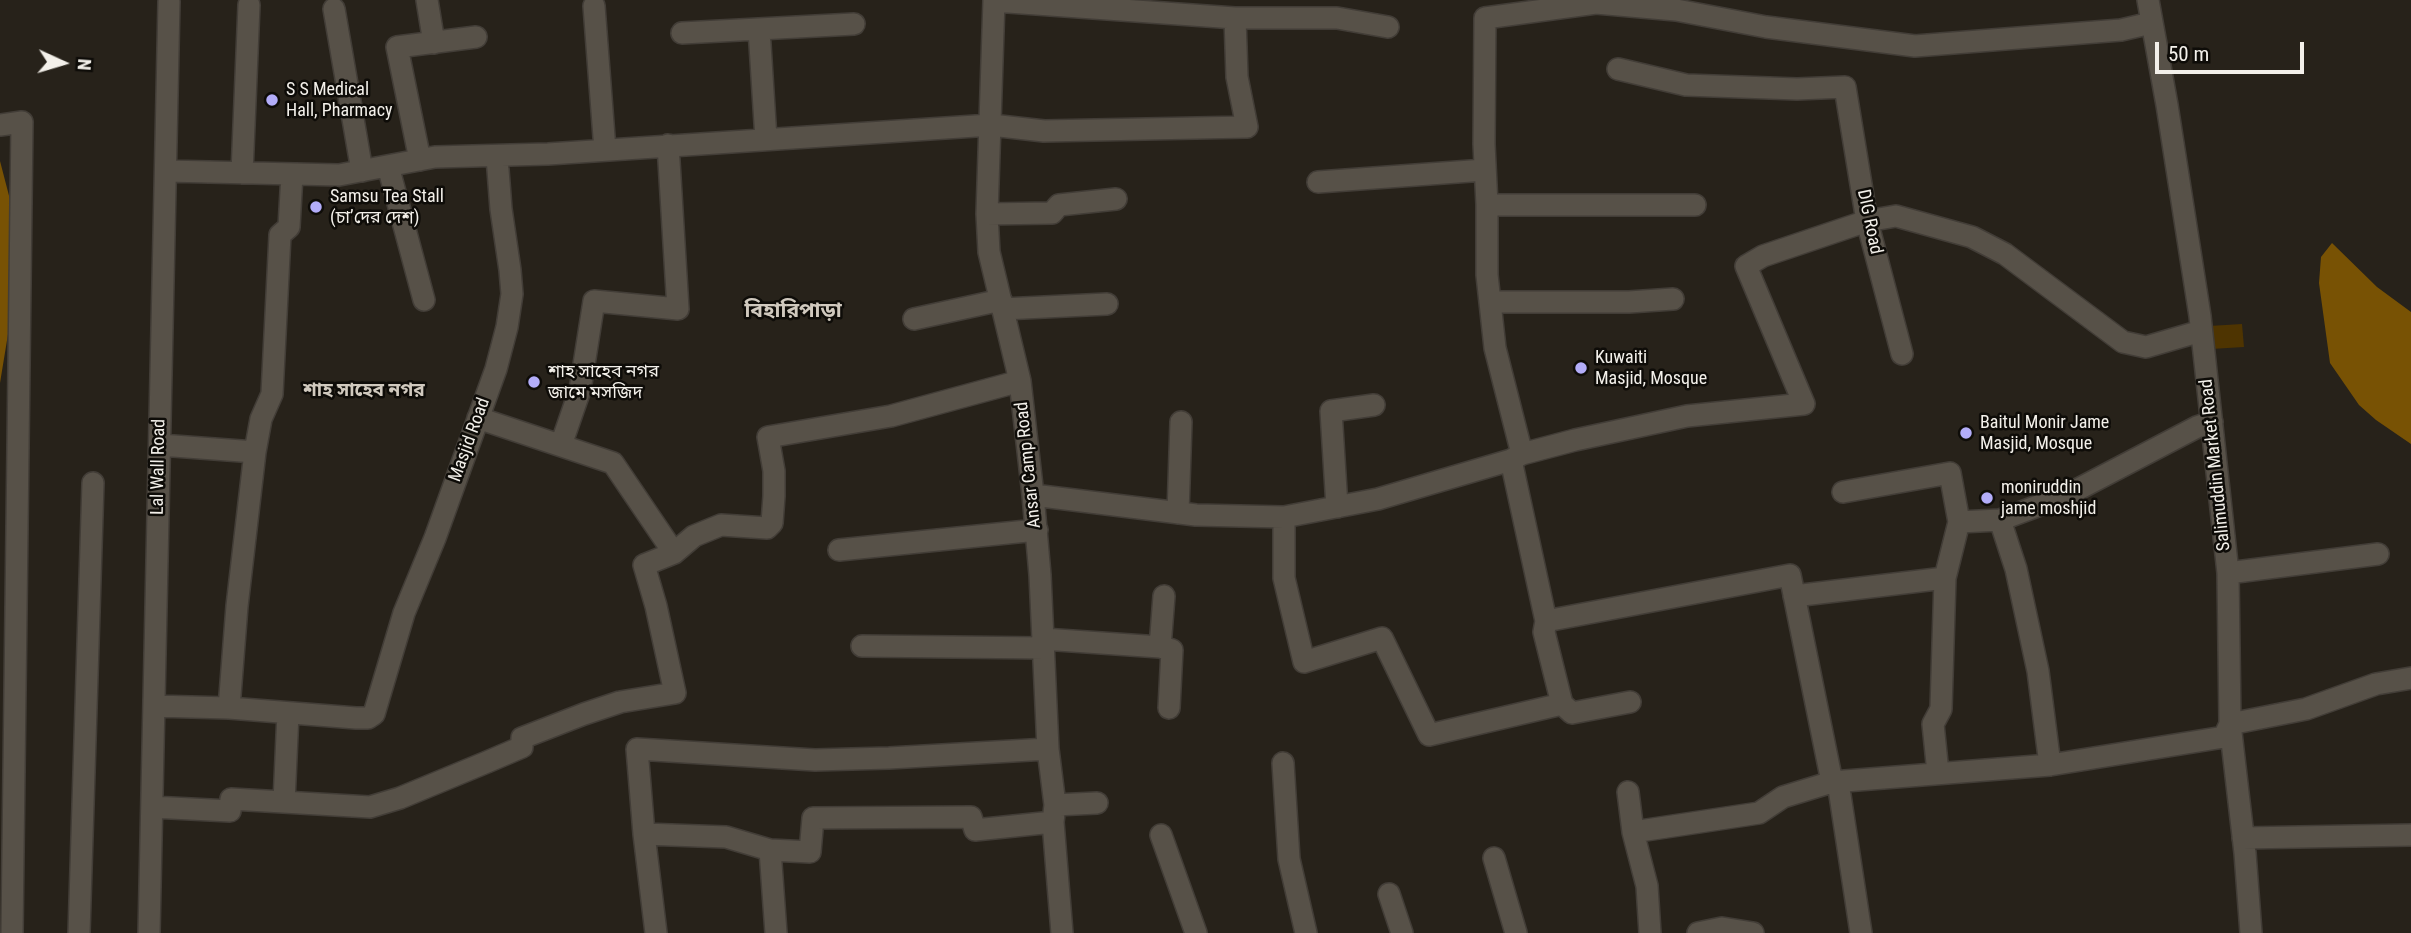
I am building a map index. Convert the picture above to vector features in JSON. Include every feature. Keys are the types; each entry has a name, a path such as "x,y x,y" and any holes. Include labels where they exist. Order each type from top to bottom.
{"street":[{"path":"427,0 433,43"},
{"name":"Salimuddin Market Road","path":"2148,0 2202,331 2228,573 2230,724 2251,933"},
{"path":"994,1 1235,18 1337,18 1388,27"},
{"name":"Ansar Camp Road","path":"994,1 987,214 989,252 1020,380 1037,530 1048,749 1062,933"},
{"name":"Lal Wall Road","path":"149,933 170,2"},
{"path":"1630,702 1572,713 1562,704 1544,632 1546,621 1495,348 1487,275 1485,18 1596,3 1675,10 1766,27 1915,46 2121,30 2151,23"},
{"path":"242,173 248,5"},
{"path":"594,6 605,150"},
{"path":"334,9 362,171"},
{"path":"166,171 339,175 435,157 497,157 991,125 1044,131 1247,127 1237,76 1235,18"},
{"path":"682,33 854,24"},
{"path":"759,29 766,139"},
{"path":"420,160 397,47 475,37"},
{"name":"DIG Road","path":"1618,69 1686,85 1845,88 1867,221 1902,354"},
{"path":"0,125 22,122 12,933"},
{"path":"561,445 580,390 594,300 678,309 668,145"},
{"name":"Masjid Road","path":"288,713 356,718 368,718 374,714 404,613 496,369 507,327 512,294 500,209 497,157"},
{"path":"388,166 424,300"},
{"path":"1318,182 1485,170"},
{"path":"229,709 237,606 255,452 261,419 272,394 280,234 289,227 292,174"},
{"path":"987,214 1052,212 1059,205 1116,199"},
{"path":"1488,205 1695,205"},
{"path":"1033,495 1178,513 1284,517 1378,499 1517,457 1687,416 1804,404 1746,266 1763,256 1867,221 1896,216 1972,237 2005,254 2123,341 2146,347 2202,331"},
{"path":"1490,302 1629,302 1674,299"},
{"path":"914,319 1002,304 1107,304"},
{"path":"152,807 230,811 231,799 370,807 400,798 522,747 522,738 584,713 620,702 675,693 644,565 674,553 694,536 721,525 767,528 772,523 774,471 768,437 891,416 1020,380"},
{"path":"1337,507 1331,411 1374,405"},
{"path":"478,418 613,463 674,553"},
{"path":"1178,513 1181,422"},
{"path":"1959,522 2000,520 2067,495 2197,427 2212,422"},
{"path":"160,445 255,452"},
{"path":"1843,492 1950,473 1959,522 1945,578 1941,709 1933,724 1938,773"},
{"path":"79,933 93,482"},
{"path":"1284,517 1284,578 1304,662 1381,638 1429,735 1562,704"},
{"path":"2000,520 2016,569 2038,671 2050,765"},
{"path":"839,550 1037,530"},
{"path":"2228,573 2378,554"},
{"path":"1546,621 1790,575 1835,782 1861,933"},
{"path":"1794,596 1945,578"},
{"path":"1160,647 1164,596"},
{"path":"862,646 1044,643 1160,647 1172,650 1169,708"},
{"path":"1633,832 1759,813 1783,797 1835,782 2050,765 2224,737 2230,724 2306,709 2376,684 2411,678"},
{"path":"154,706 288,713 284,802"},
{"path":"656,933 637,749 815,760 1048,749"},
{"path":"1283,763 1289,859 1306,933"},
{"path":"1628,792 1633,832 1647,886 1650,933"},
{"path":"644,834 726,837 769,850 810,852 813,818 971,817 975,830 1097,803"},
{"path":"1161,835 1196,933"},
{"path":"2243,838 2411,835"},
{"path":"769,850 776,933"},
{"path":"1494,858 1516,933"},
{"path":"1389,894 1402,933"},
{"path":"1698,933 1722,928 1753,933"},
{"path":"2242,933 2251,933"}],"shaded area":[{"path":"0,161 14,215 10,322 0,383"},
{"path":"2332,243 2377,287 2411,312 2411,444 2359,405 2330,363 2319,283 2321,257"},
{"path":"2242,324 2244,347 2211,349 2209,326"}],"place":[{"name":"S S Medical Hall, Pharmacy","path":"272,100"},
{"name":"Samsu Tea Stall (চা’দের দেশ)","path":"316,207"},
{"name":"Kuwaiti Masjid, Mosque","path":"1581,368"},
{"name":"শাহ সাহেব নগর জামে মসজিদ","path":"534,382"},
{"name":"Baitul Monir Jame Masjid, Mosque","path":"1966,433"},
{"name":"moniruddin jame moshjid","path":"1987,498"}],"district":[{"name":"বিহারিপাড়া","path":"793,312"},
{"name":"শাহ সাহেব নগর","path":"364,391"}]}
